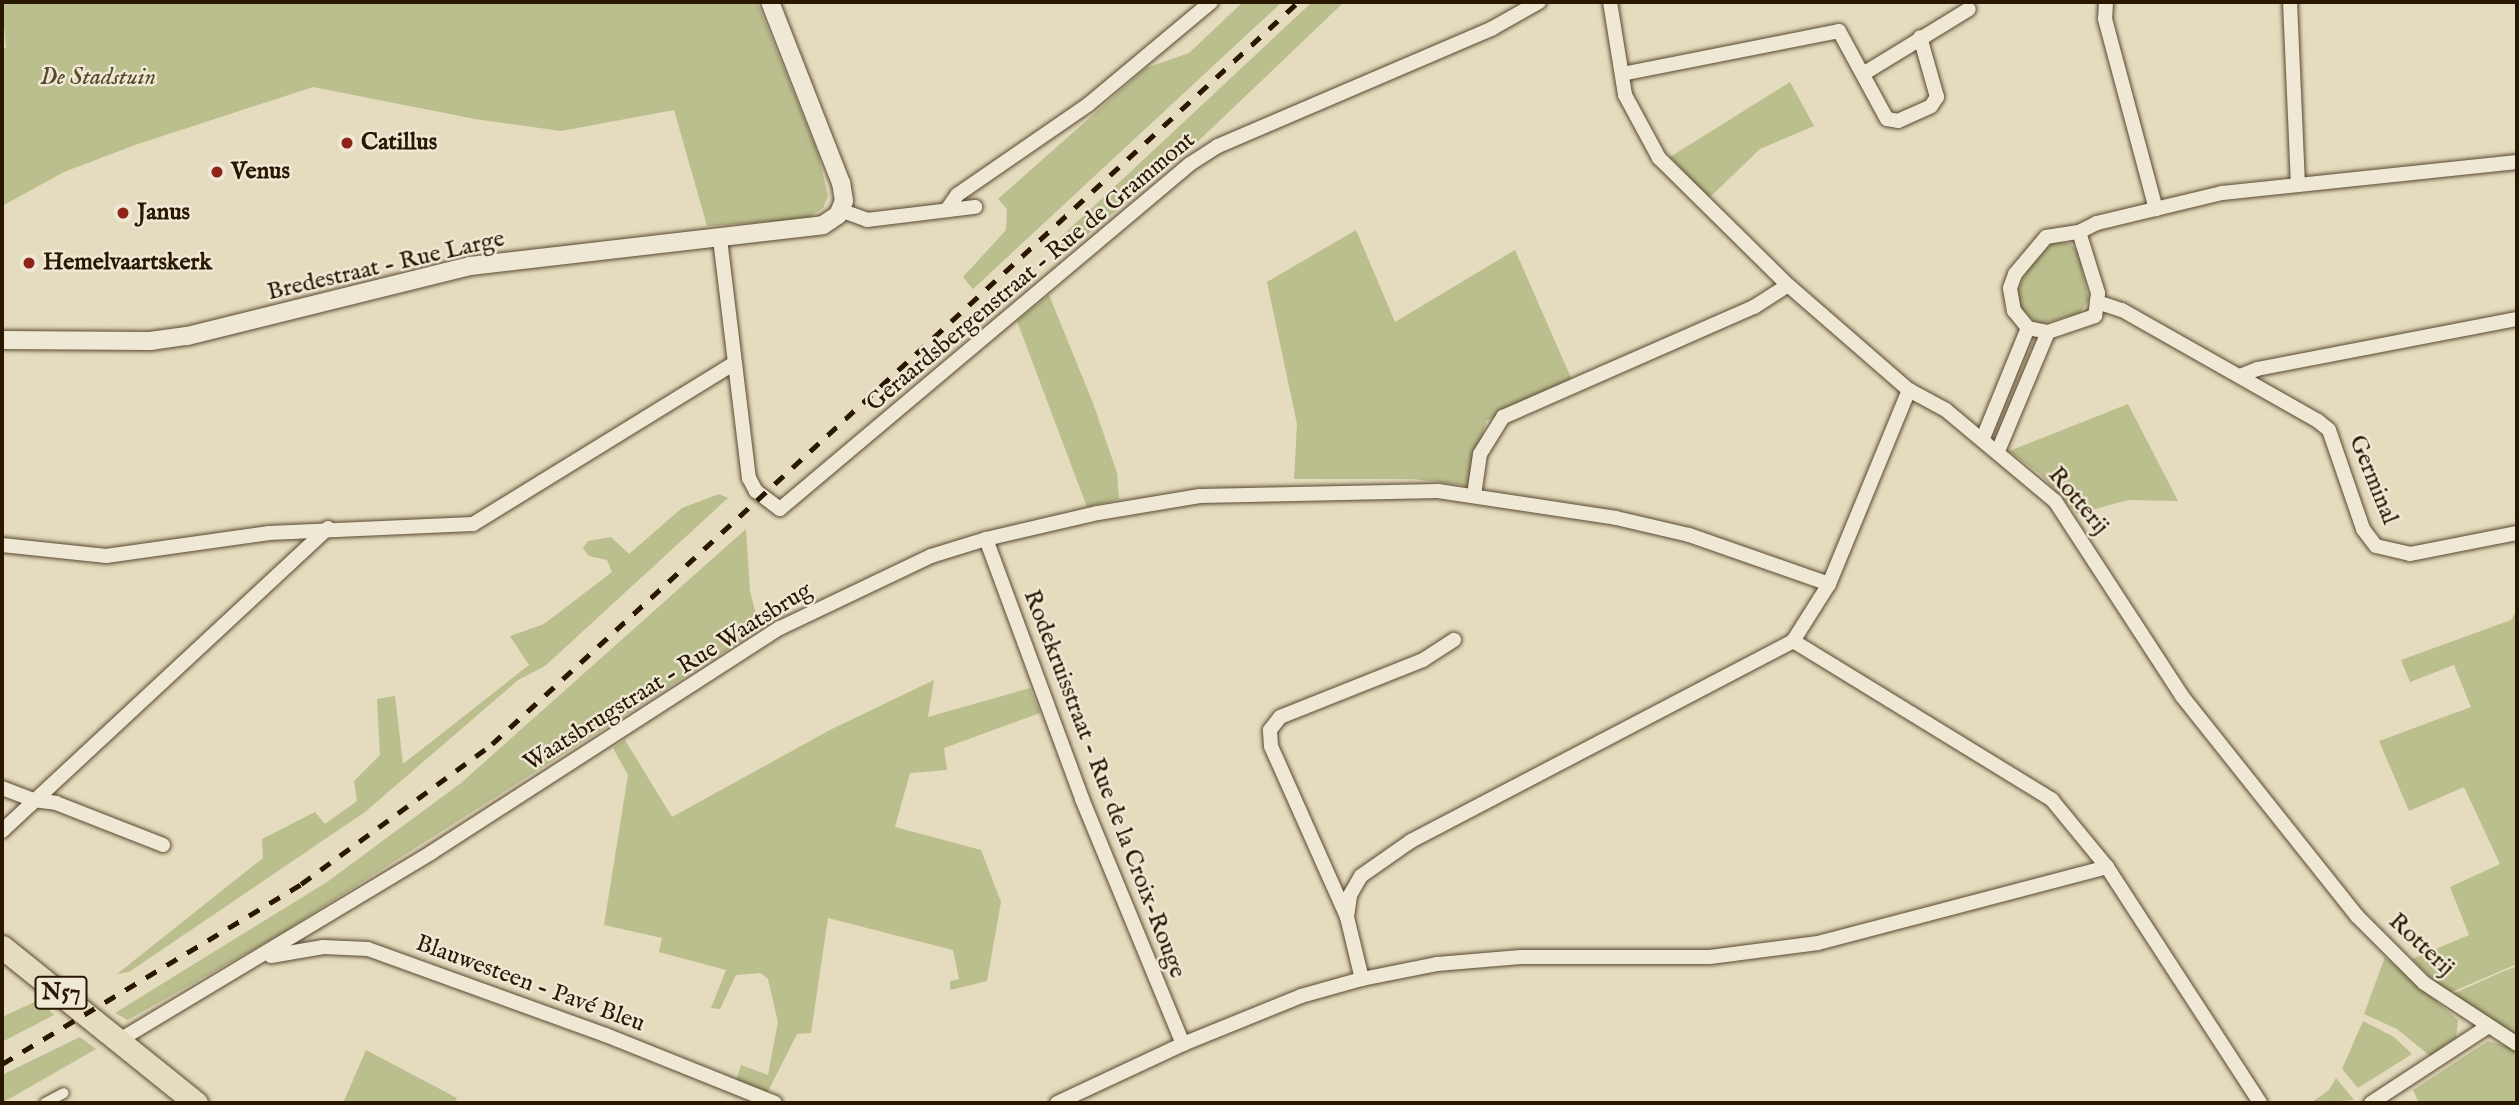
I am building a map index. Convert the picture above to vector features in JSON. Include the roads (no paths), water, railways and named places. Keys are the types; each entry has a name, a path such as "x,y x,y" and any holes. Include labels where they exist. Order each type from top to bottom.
{"main road":[{"name":"N57","path":"2,947 196,1103"}],"street":[{"path":"770,2 841,183 840,210 867,220 948,208 975,207"},
{"path":"948,208 957,195 1089,104 1211,2"},
{"name":"Geraardsbergenstraat - Rue de Grammont","path":"733,364 750,483 780,509 1198,159 1493,28 1539,2"},
{"name":"Rotterij","path":"1610,2 1631,110 1659,158 1788,285 1909,390 1946,410 1983,438 2069,518 2182,696 2227,746 2357,916 2424,983 2487,1027 2517,1044"},
{"path":"2106,2 2105,19 2156,209"},
{"path":"2290,2 2298,184"},
{"path":"1863,74 1969,9"},
{"path":"1622,74 1839,31 1887,120 1898,121 1931,106 1937,88 1920,37"},
{"path":"2079,232 2097,302 2095,316 2048,332 2028,328 2014,311 2010,288 2015,274 2046,237 2079,232 2222,193 2517,162"},
{"name":"Bredestraat - Rue Large","path":"2,340 150,341 187,336 470,267 822,225 840,210"},
{"path":"2,545 106,556 328,528 444,529 473,524 733,364 720,239"},
{"path":"1474,495 1480,454 1503,416 1746,311 1788,285"},
{"name":"Germinal","path":"2097,302 2122,310 2329,430 2363,530 2376,546 2410,554 2517,533"},
{"path":"2240,376 2257,369 2517,319"},
{"path":"1983,438 2028,328"},
{"path":"1998,451 2048,332"},
{"path":"1347,917 1350,895 1361,876 1411,841 1793,641 1829,584 1909,390"},
{"name":"Waatsbrugstraat - Rue Waatsbrug","path":"118,1041 263,958 780,628 931,556 986,539 1098,513 1200,496 1379,489 1474,495 1616,518 1689,535 1829,584"},
{"path":"2,831 328,528"},
{"name":"Rodekruisstraat - Rue de la Croix-Rouge","path":"986,539 1082,799 1183,1044"},
{"path":"1362,979 1347,917 1271,746 1270,730 1280,716 1423,660 1454,640"},
{"path":"1793,641 2052,800 2107,867 2260,1103"},
{"path":"2,788 33,800 56,803 163,845"},
{"path":"1057,1103 1183,1044 1301,996 1362,979 1437,964 1521,957 1710,957 1818,943 2107,867"},
{"name":"Blauwesteen - Pavé Bleu","path":"263,958 323,947 368,949 580,1025 775,1103"},
{"path":"2371,1103 2487,1027"},
{"path":"45,1103 64,1093"}],"railway":[{"path":"2,1064 301,884 492,744 1298,2"}],"place":[{"name":"Catillus","path":"347,143"},
{"name":"Venus","path":"217,172"},
{"name":"Janus","path":"123,213"},
{"name":"Hemelvaartskerk","path":"29,263"}],"park label":[{"name":"De Stadstuin","path":"98,78"}]}
